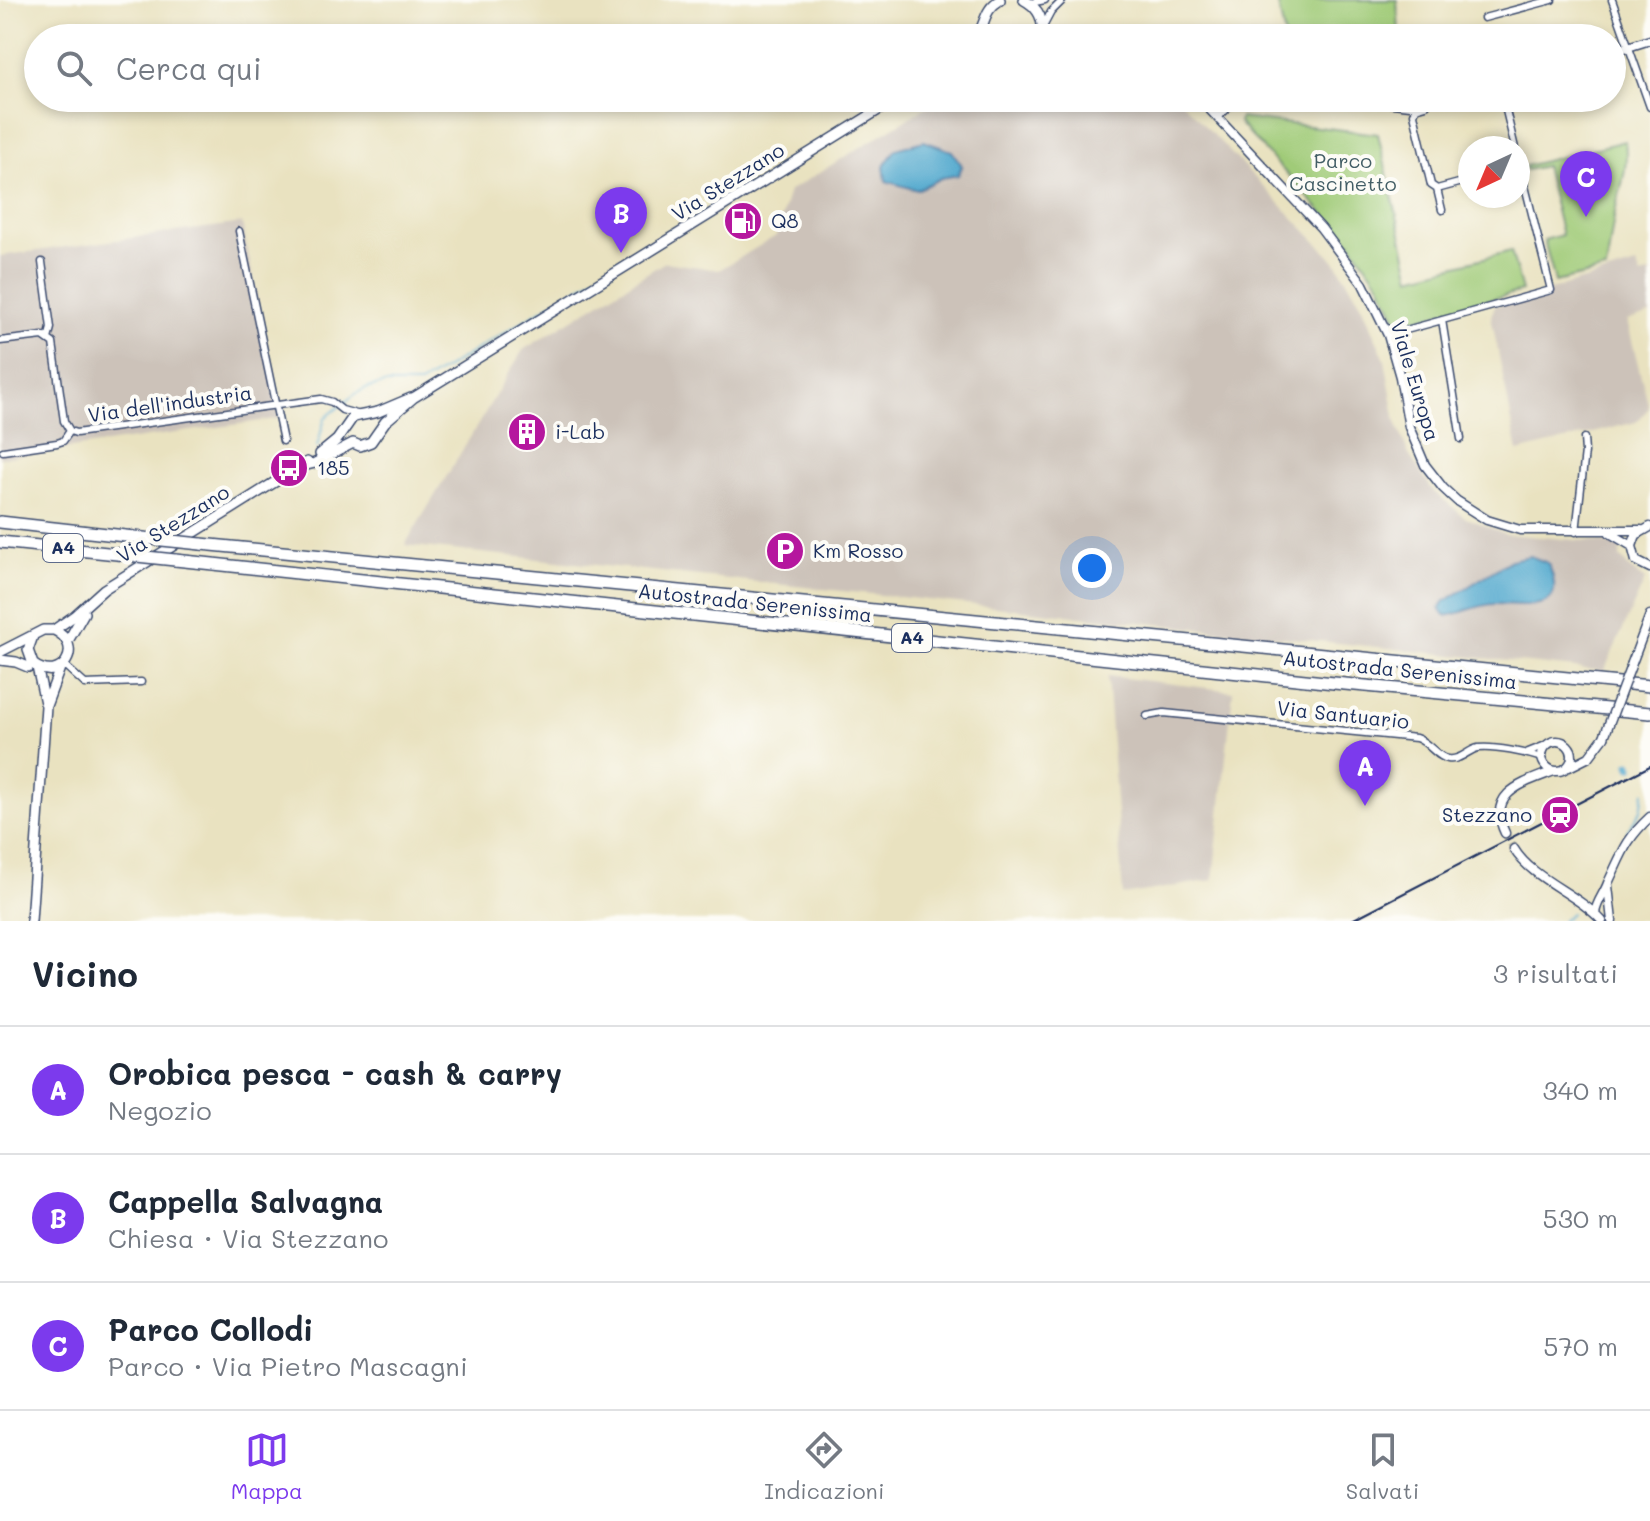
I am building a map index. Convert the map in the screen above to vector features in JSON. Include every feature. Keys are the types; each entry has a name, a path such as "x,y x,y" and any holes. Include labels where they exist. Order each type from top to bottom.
{"highway":[{"name":"Autostrada Serenissima","path":"2,522 1650,686"},
{"name":"Autostrada Serenissima","path":"0,542 1334,683 1650,713"}],"main road":[{"path":"983,24 989,0"},
{"path":"986,12 1000,0"},
{"path":"1027,2 1039,14 1042,24"},
{"name":"Via Stezzano","path":"303,466 353,443 366,445 385,422 413,398 875,112"},
{"name":"Via Stezzano","path":"0,652 43,630 54,630 104,589 303,466 329,448 353,417 378,412 413,398"},
{"path":"361,415 371,418 376,424 374,439"},
{"path":"346,427 347,437 353,443"},
{"name":"Via Stezzano","path":"46,706 70,654 68,641 83,614 104,589"},
{"path":"54,630 68,641"},
{"path":"31,921 46,706 28,650 33,636"},
{"path":"0,660 48,671 62,666"}],"street":[{"path":"1027,2 1045,0"},
{"path":"1047,24 1051,12 1063,0"},
{"path":"1508,0 1511,10"},
{"path":"1484,18 1552,0"},
{"path":"1612,0 1620,24"},
{"path":"1626,40 1650,107"},
{"path":"1626,49 1650,40"},
{"path":"1416,112 1431,185 1437,189 1442,210"},
{"path":"1506,112 1512,136"},
{"name":"Viale Europa","path":"1214,114 1321,228 1363,284 1388,335 1409,427 1425,465 1443,488 1487,520 1520,530 1609,532 1645,529"},
{"path":"1437,189 1458,183"},
{"path":"1388,335 1551,290 1530,208"},
{"path":"239,231 283,441"},
{"name":"Via dell'industria","path":"42,262 51,328 48,339 53,343 64,421 70,431 82,433 321,399 332,402 342,410 361,415"},
{"path":"1442,320 1461,439"},
{"path":"0,341 43,336 48,339"},
{"path":"342,410 346,427"},
{"name":"Via dell'industria","path":"3,451 57,443 63,441 70,431"},
{"path":"1576,532 1584,438"},
{"path":"1632,546 1645,529"},
{"path":"1609,532 1632,546 1636,561 1650,568"},
{"path":"1505,833 1500,815 1502,803 1513,789 1589,757 1604,737 1650,615"},
{"path":"62,666 85,684 141,682"},
{"name":"Via Santuario","path":"1147,716 1164,713 1416,738 1427,742 1448,759 1477,748 1526,753 1543,761 1554,771"},
{"name":"Via Santuario","path":"1526,753 1558,741 1576,751 1592,753"},
{"path":"1531,780 1543,761 1546,745"},
{"path":"1567,768 1572,756 1569,747"},
{"path":"1595,913 1606,896 1619,854 1650,817"},
{"path":"1514,849 1525,862 1579,900 1602,921"},
{"path":"1579,900 1606,896"},
{"path":"1606,896 1612,921"}],"shaded area":[{"path":"918,112 1192,112 1335,261 1362,305 1385,360 1396,422 1409,455 1434,492 1466,518 1506,534 1621,544 1620,557 1645,580 1604,671 405,545 523,350 665,262 719,270 776,236 789,191"},
{"path":"242,223 281,418 0,458 0,256"},
{"path":"1636,265 1641,276 1650,273 1650,314 1627,321 1649,408 1636,422 1518,452 1491,316 1495,306"},
{"path":"1107,676 1233,691 1213,880 1123,895"}],"green space":[{"path":"1277,0 1397,0 1398,24 1282,24"},
{"name":"Parco Cascinetto","path":"1240,118 1378,134 1411,277 1511,251 1522,291 1399,324 1381,286 1350,242 1239,123"},
{"path":"1625,141 1625,170 1606,270 1555,282 1544,240 1562,235 1545,166 1530,169 1530,165"}],"water":[{"path":"924,141 952,151 962,166 958,175 941,178 917,190 886,181 884,166 896,149"},
{"path":"1530,556 1548,563 1554,580 1554,592 1550,599 1532,605 1489,604 1445,616 1440,609 1444,602 1511,560"}],"waterway":[{"path":"317,447 325,418 354,395 384,384 420,384 606,271"},
{"path":"1627,831 1641,810 1644,792"},
{"path":"1562,921 1571,913"}],"tunnel":[{"path":"1505,833 1514,849"}],"railway":[{"path":"1350,921 1650,766"}],"place":[{"name":"Parco Collodi","path":"1586,217"},
{"name":"Q8","path":"743,221"},
{"name":"Cappella Salvagna","path":"621,253"},
{"name":"i-Lab","path":"527,432"},
{"name":"185","path":"289,468"},
{"name":"Km Rosso","path":"785,551"},
{"name":"Orobica pesca - cash & carry","path":"1365,806"},
{"name":"Stezzano","path":"1560,815"}]}
